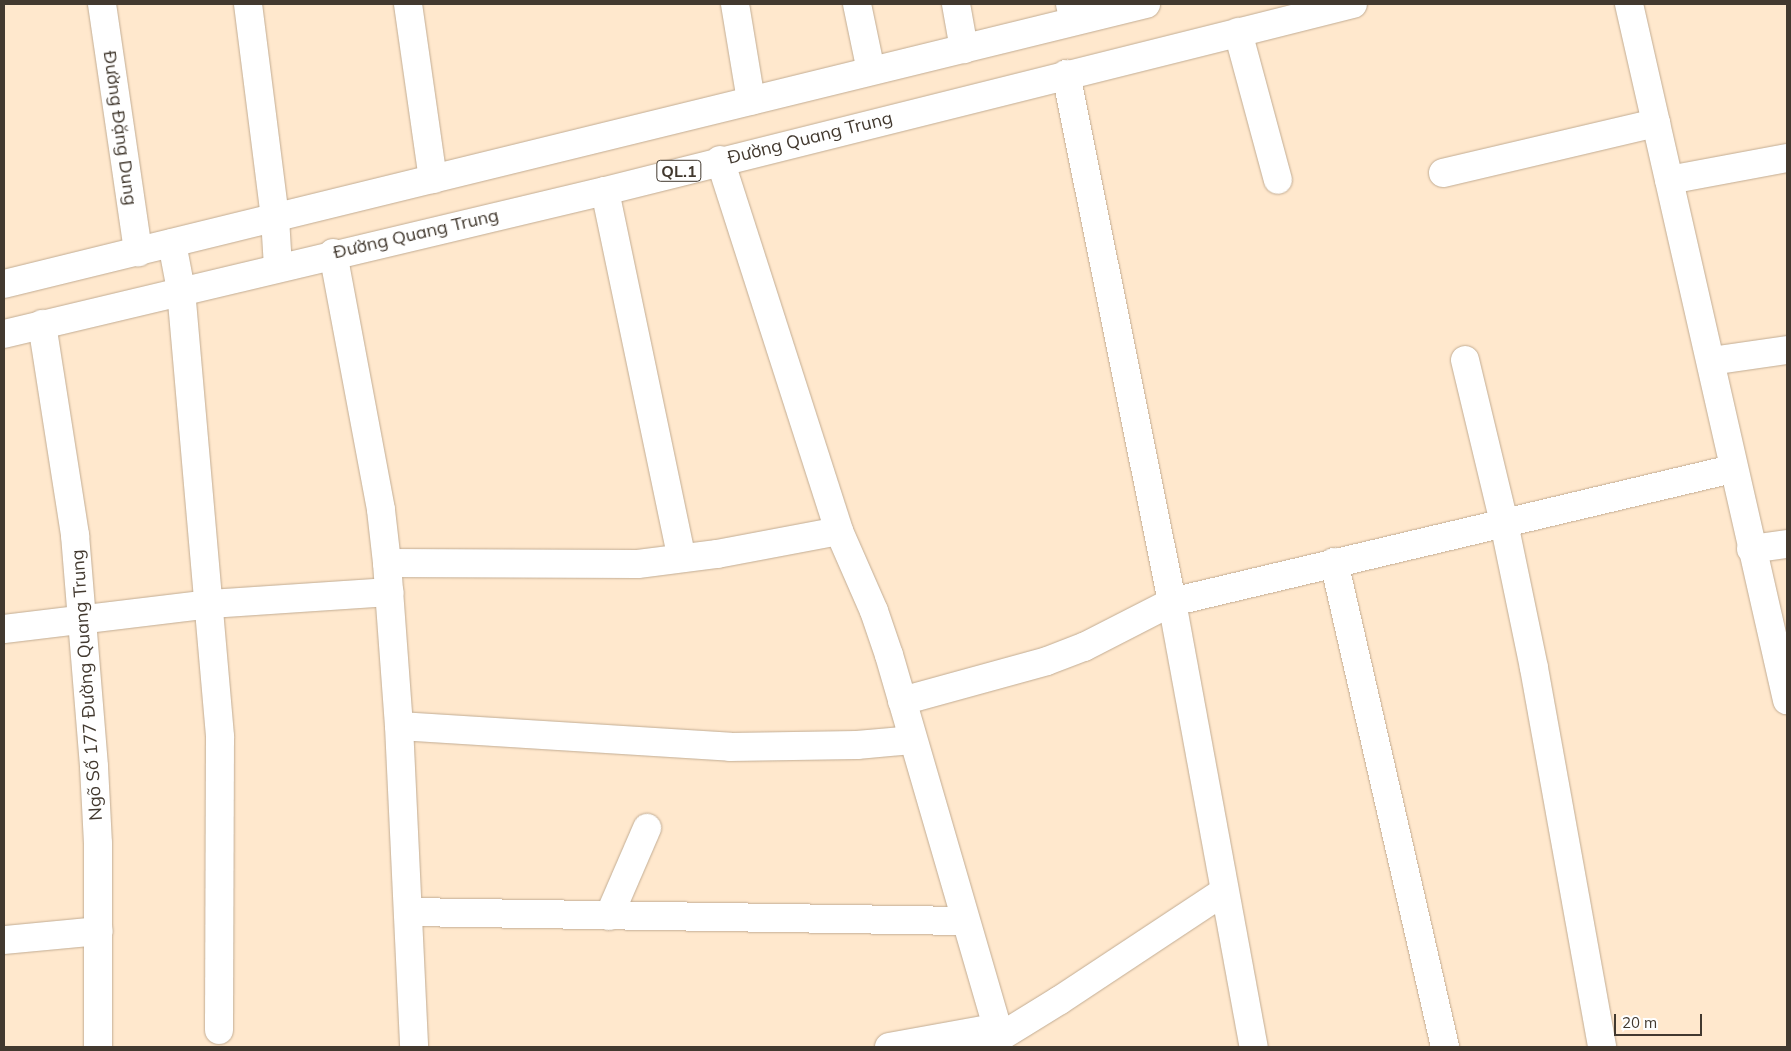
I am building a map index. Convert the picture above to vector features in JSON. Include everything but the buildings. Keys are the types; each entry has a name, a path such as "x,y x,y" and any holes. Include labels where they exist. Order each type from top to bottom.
{"main road":[{"name":"Đường Đặng Dung","path":"102,4 138,252"},
{"path":"248,4 275,218 278,266"},
{"path":"408,4 433,180"},
{"path":"735,4 752,101"},
{"path":"857,4 871,71"},
{"path":"956,4 964,49"},
{"path":"4,284 964,49 1072,13 1146,4"},
{"name":"Đường Quang Trung","path":"4,334 278,266 605,190 1353,4"},
{"path":"1629,4 1711,361 1732,469 1787,700"},
{"path":"1238,32 1278,180"},
{"path":"1066,74 1172,602 1223,892 1254,1047"},
{"path":"1443,173 1656,123"},
{"path":"1669,180 1787,158"},
{"path":"720,160 839,530 874,611 998,1032"},
{"path":"605,190 682,558"},
{"path":"172,243 181,290 210,604 220,737 219,1030"},
{"path":"333,253 381,510 390,592 410,912 414,1047"},
{"name":"Ngõ Số 177 Đường Quang Trung","path":"42,324 72,516 95,776 99,931 98,1047"},
{"path":"1711,361 1787,350"},
{"path":"1465,360 1504,523 1536,677 1602,1047"},
{"path":"902,701 1047,661 1084,647 1172,602 1732,469"},
{"path":"387,563 596,565 682,558 839,530"},
{"path":"1751,549 1787,544"},
{"path":"1334,562 1445,1047"},
{"path":"4,629 210,604 390,592"},
{"path":"399,726 730,746 857,745 912,740"},
{"path":"609,916 646,828"},
{"path":"974,1047 1223,892"},
{"path":"410,912 609,916 819,916 965,921"},
{"path":"4,940 99,931"},
{"path":"889,1047 998,1032"}]}
